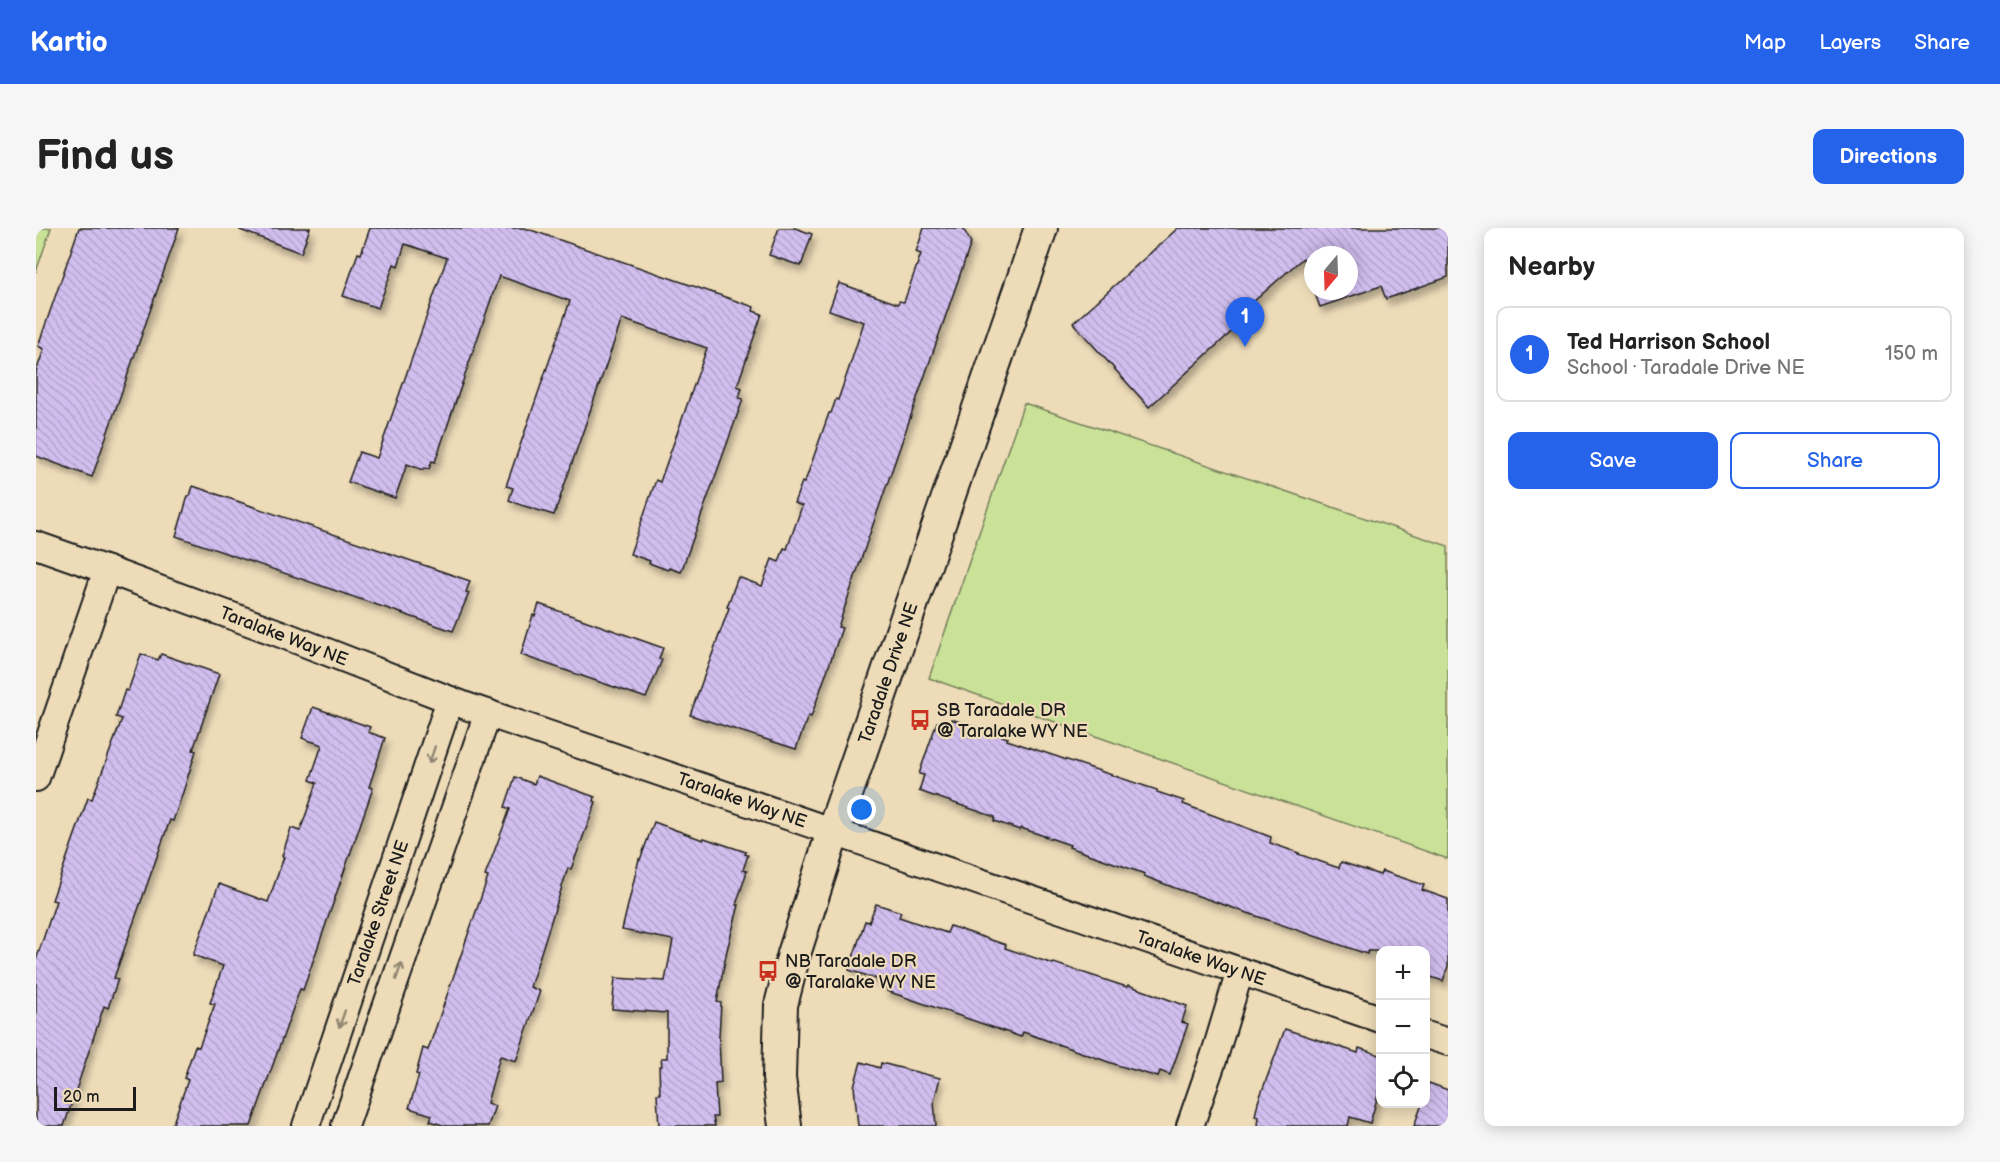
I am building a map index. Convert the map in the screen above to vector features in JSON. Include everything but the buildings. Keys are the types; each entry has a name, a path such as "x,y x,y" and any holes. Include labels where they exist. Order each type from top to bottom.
{"street":[{"name":"Taradale Drive NE","path":"785,1126 779,1078 781,1005 794,954 833,832 1041,228"},
{"name":"Taralake Way NE","path":"36,545 450,700 1376,1018"},
{"path":"36,778 107,570"},
{"name":"Taralake Street NE","path":"306,1126 450,700"},
{"path":"345,1126 488,713"},
{"path":"1190,1126 1240,971"},
{"path":"1430,1037 1448,1042"}],"green space":[{"path":"36,228 51,228 36,272"},
{"path":"1024,403 1448,546 1448,859 929,678"}],"place":[{"name":"Ted Harrison School","path":"1245,347"},
{"name":"SB Taradale DR @ Taralake WY NE","path":"920,720"},
{"name":"NB Taradale DR @ Taralake WY NE","path":"768,971"}]}
